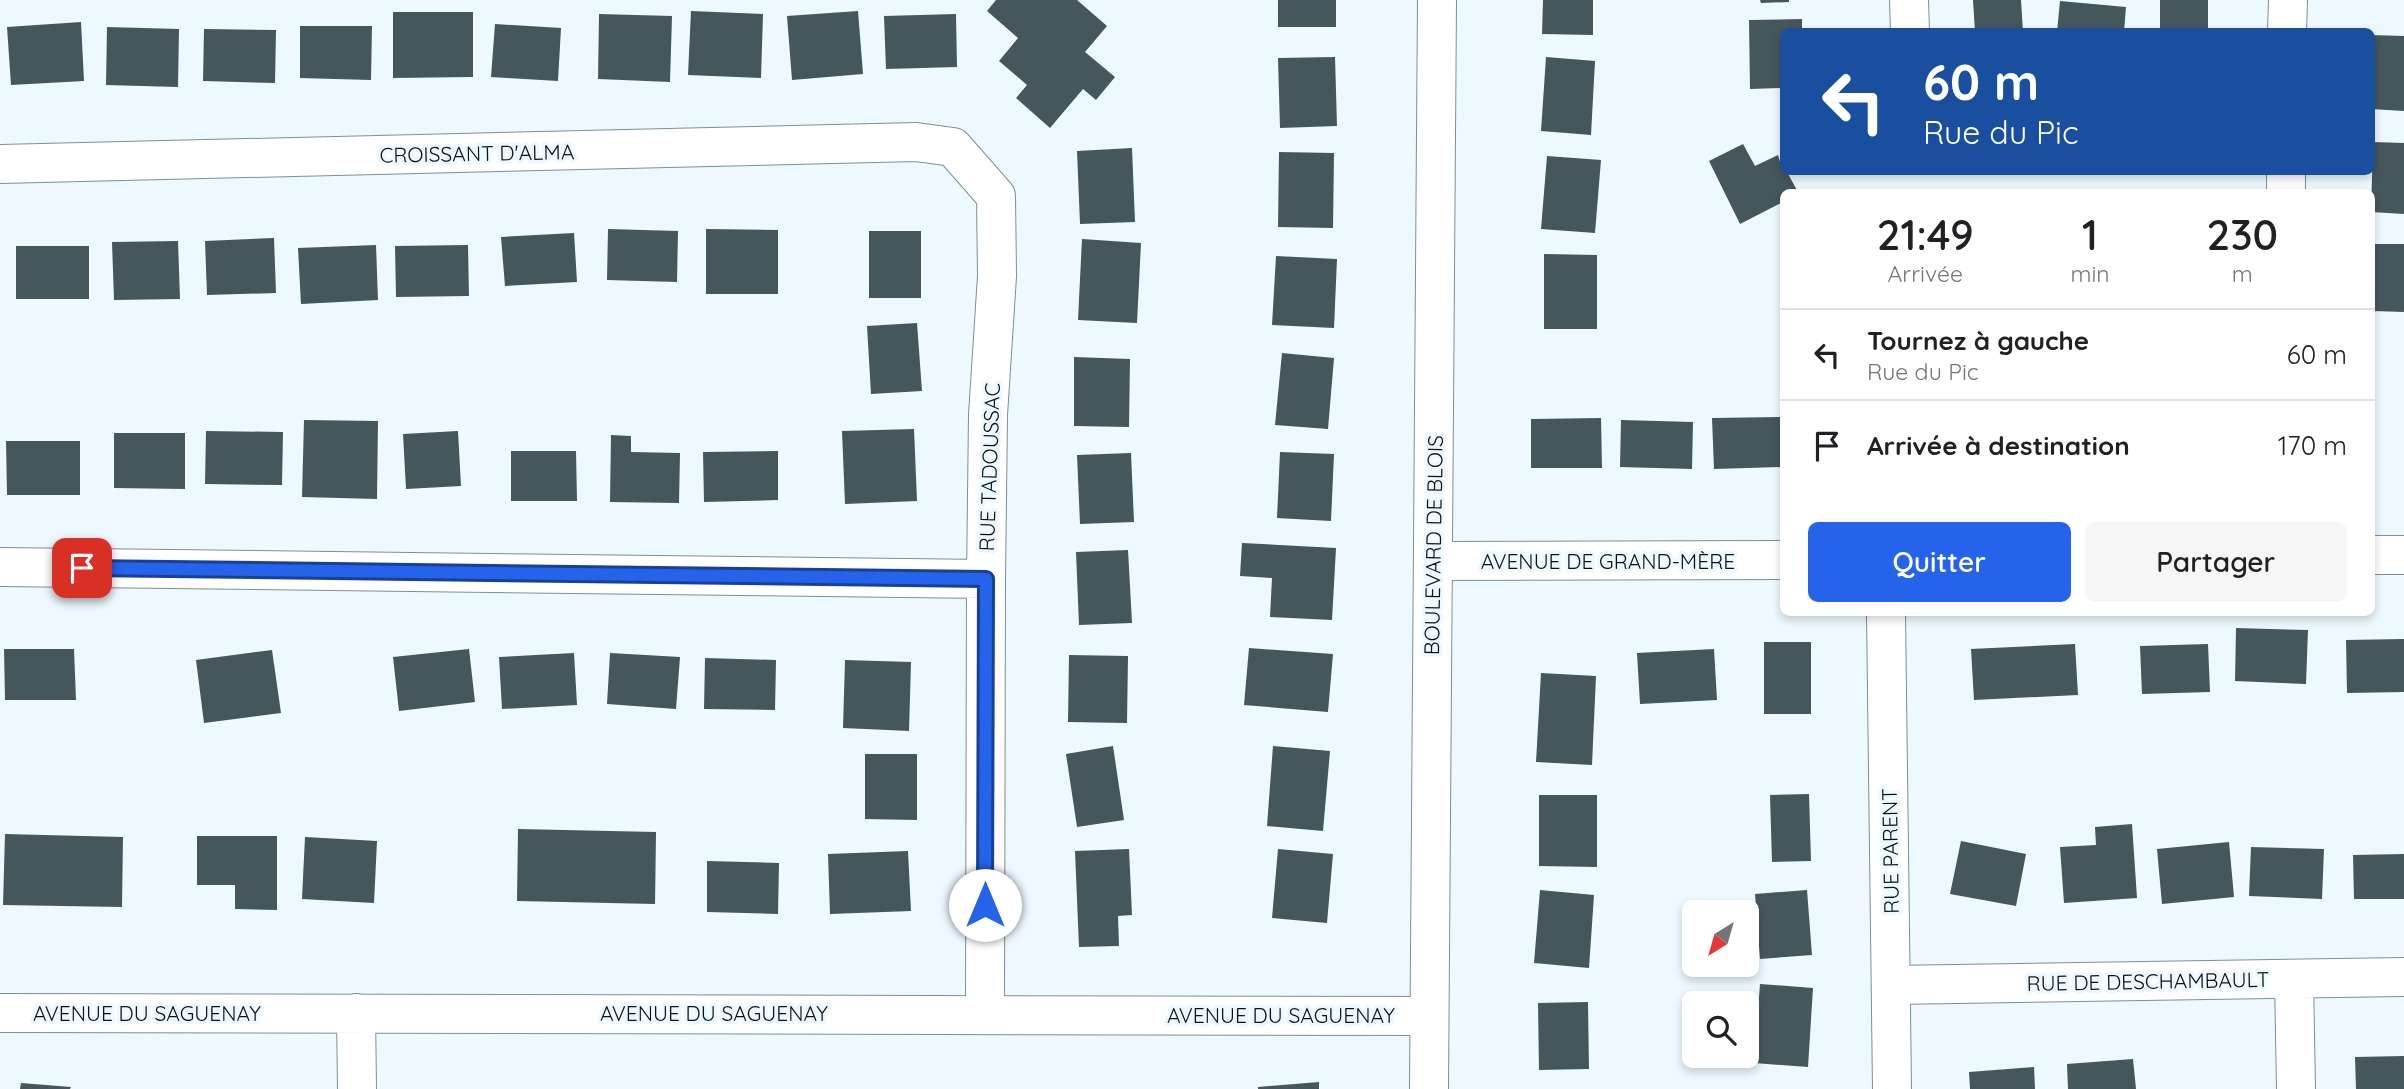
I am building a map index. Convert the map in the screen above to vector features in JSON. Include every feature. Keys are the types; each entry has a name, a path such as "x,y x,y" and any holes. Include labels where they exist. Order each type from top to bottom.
{"street":[{"name":"BOULEVARD DE BLOIS","path":"1429,1089 1437,0"},
{"path":"1909,0 1910,28"},
{"path":"2287,28 2288,0"},
{"name":"CROISSANT D'ALMA","path":"0,164 916,142 954,147"},
{"name":"RUE TADOUSSAC","path":"954,147 996,196 997,276 989,415 986,579 985,1013"},
{"path":"2375,555 2404,555"},
{"name":"AVENUE DE GRAND-MÈRE","path":"1433,561 1780,560"},
{"path":"0,567 986,579"},
{"name":"RUE PARENT","path":"1886,616 1892,1089"},
{"name":"RUE DE DESCHAMBAULT","path":"1892,985 2404,977"},
{"path":"2294,979 2295,1089"},
{"name":"AVENUE DU SAGUENAY","path":"0,1013 1428,1016"},
{"path":"356,1013 357,1089"}],"building":[{"path":"996,0 1077,0 1107,26 1085,52 1115,77 1096,100 1083,89 1050,128 1016,98 1027,85 999,61 1018,38 987,11"},
{"path":"1278,0 1336,0 1336,27 1278,27"},
{"path":"1543,0 1593,0 1593,35 1542,34"},
{"path":"1760,0 1789,0 1789,2 1761,3"},
{"path":"1973,0 2021,0 2023,28 1975,28"},
{"path":"2160,0 2208,0 2208,28 2160,28"},
{"path":"2060,1 2126,7 2124,28 2057,28"},
{"path":"691,11 763,14 761,78 688,75"},
{"path":"858,11 863,74 792,80 787,16"},
{"path":"393,12 473,12 473,77 393,78"},
{"path":"599,14 672,16 670,82 598,79"},
{"path":"956,14 957,67 886,69 884,16"},
{"path":"1802,19 1802,28 1780,28 1780,88 1750,89 1749,20"},
{"path":"81,22 84,81 11,85 7,27"},
{"path":"495,24 561,28 558,81 491,77"},
{"path":"300,26 372,26 371,80 300,78"},
{"path":"107,27 179,29 178,87 106,85"},
{"path":"204,29 276,30 275,83 203,81"},
{"path":"2375,35 2404,36 2404,111 2375,109"},
{"path":"1335,57 1337,126 1280,128 1278,58"},
{"path":"1546,57 1595,61 1591,135 1541,131"},
{"path":"2375,142 2404,143 2404,214 2375,212 2375,189 2372,189 2372,175 2375,175"},
{"path":"1743,144 1755,166 1778,155 1780,175 1789,175 1796,189 1780,189 1780,204 1740,224 1709,161"},
{"path":"1132,148 1135,222 1080,224 1077,151"},
{"path":"1279,152 1334,153 1333,228 1278,227"},
{"path":"1547,156 1601,160 1595,233 1541,229"},
{"path":"608,229 678,231 677,282 607,280"},
{"path":"706,229 778,230 778,294 706,294"},
{"path":"869,231 921,231 921,298 869,298"},
{"path":"574,233 577,282 505,286 501,237"},
{"path":"274,238 276,293 207,295 205,241"},
{"path":"1082,239 1141,243 1137,323 1078,320"},
{"path":"178,241 180,299 114,300 112,242"},
{"path":"2375,244 2404,244 2404,312 2375,311"},
{"path":"376,245 378,300 301,304 298,248"},
{"path":"468,245 469,296 396,297 395,246"},
{"path":"16,246 89,246 89,299 16,299"},
{"path":"1544,254 1597,255 1597,329 1544,329"},
{"path":"1276,256 1337,259 1334,328 1272,325"},
{"path":"917,323 922,391 871,394 867,326"},
{"path":"1282,353 1334,358 1328,429 1275,425"},
{"path":"1074,357 1130,359 1129,427 1074,426"},
{"path":"1780,417 1780,467 1714,469 1712,418"},
{"path":"1601,418 1602,468 1531,468 1531,419"},
{"path":"304,420 378,421 377,499 302,497"},
{"path":"1621,420 1693,422 1692,469 1620,467"},
{"path":"914,429 917,501 845,504 842,431"},
{"path":"206,431 283,432 282,485 205,484"},
{"path":"458,431 461,486 406,489 403,434"},
{"path":"114,433 185,433 185,489 114,488"},
{"path":"611,435 631,436 631,452 680,453 679,503 610,502"},
{"path":"6,441 80,441 80,495 7,495"},
{"path":"511,451 576,451 577,501 511,501"},
{"path":"778,451 778,500 704,502 703,452"},
{"path":"1280,452 1334,454 1331,521 1277,518"},
{"path":"1131,453 1134,522 1080,524 1077,455"},
{"path":"1242,543 1336,548 1332,620 1270,617 1272,578 1240,576"},
{"path":"1128,550 1132,623 1079,625 1076,552"},
{"path":"2236,628 2308,630 2306,684 2235,681"},
{"path":"2404,639 2404,692 2347,693 2346,640"},
{"path":"1764,642 1811,642 1811,714 1764,714"},
{"path":"2075,644 2078,695 1974,700 1971,649"},
{"path":"2208,644 2210,692 2142,694 2140,646"},
{"path":"1249,648 1333,654 1328,712 1244,705"},
{"path":"4,649 74,649 76,700 5,700"},
{"path":"469,649 475,702 399,711 393,657"},
{"path":"1714,649 1717,700 1640,704 1637,653"},
{"path":"272,650 281,713 204,723 196,660"},
{"path":"574,653 577,705 502,709 499,657"},
{"path":"610,653 680,657 676,709 607,704"},
{"path":"1069,655 1128,656 1127,723 1068,722"},
{"path":"705,658 776,660 775,710 704,709"},
{"path":"845,660 911,662 909,731 843,728"},
{"path":"1541,673 1596,676 1592,765 1536,762"},
{"path":"1113,746 1124,820 1077,827 1066,754"},
{"path":"1273,746 1330,751 1323,831 1267,826"},
{"path":"865,754 917,754 917,820 865,819"},
{"path":"1809,794 1811,861 1772,862 1770,795"},
{"path":"1539,795 1597,795 1597,867 1539,866"},
{"path":"2132,824 2137,898 2064,903 2060,847 2096,845 2095,827"},
{"path":"518,829 656,832 655,904 517,901"},
{"path":"5,834 123,837 122,907 3,905"},
{"path":"197,836 277,836 277,910 235,909 235,885 197,885"},
{"path":"305,837 377,841 374,903 302,899"},
{"path":"1961,841 2026,854 2016,906 1950,894"},
{"path":"2229,842 2234,897 2162,904 2157,849"},
{"path":"2251,847 2324,849 2322,899 2249,896"},
{"path":"1129,849 1132,915 1118,916 1119,946 1079,947 1075,851"},
{"path":"1278,849 1333,854 1327,923 1272,918"},
{"path":"908,851 911,911 830,914 828,854"},
{"path":"2404,854 2404,899 2354,899 2353,855"},
{"path":"707,861 779,863 778,914 707,912"},
{"path":"1540,890 1594,895 1589,968 1534,963"},
{"path":"1807,890 1812,955 1760,959 1759,900 1755,900 1755,894"},
{"path":"1760,984 1813,988 1808,1067 1759,1063"},
{"path":"1588,1002 1589,1069 1539,1070 1538,1003"},
{"path":"2404,1056 2404,1089 2356,1089 2355,1057"},
{"path":"2133,1059 2136,1089 2068,1089 2067,1064"},
{"path":"2034,1067 2035,1089 1970,1089 1969,1072"},
{"path":"1319,1082 1319,1089 1258,1089 1258,1087"},
{"path":"21,1083 71,1087 20,1089"}],"route":[{"path":"82,568 986,579 985,905"}]}
